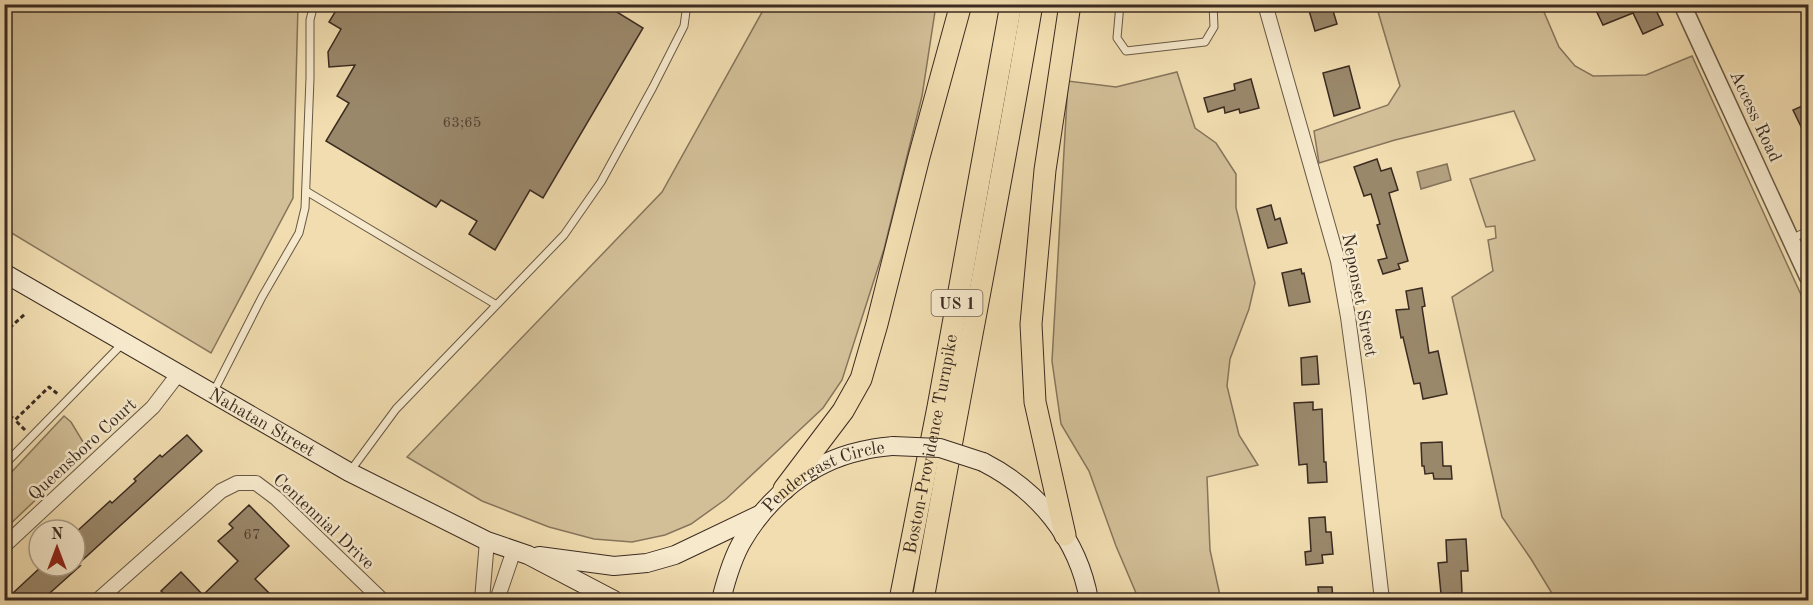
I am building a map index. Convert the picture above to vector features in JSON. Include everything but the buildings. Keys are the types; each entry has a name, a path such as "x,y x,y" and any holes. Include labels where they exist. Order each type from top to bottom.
{"main road":[{"path":"784,489 843,411 861,379 878,324 919,157 961,4"},
{"name":"Boston-Providence Turnpike","path":"900,600 938,407 1011,4"},
{"name":"Boston-Providence Turnpike","path":"922,600 1032,4"},
{"path":"1065,535 1035,402 1031,324 1045,170 1070,4"},
{"name":"Nahatan Street","path":"4,273 349,472 487,541 521,553 614,600"},
{"name":"Pendergast Circle","path":"721,600 727,575 742,542 761,514 784,489 808,472 837,458 861,451 893,446 940,448 983,462 1025,488 1044,507 1065,535 1080,566 1089,600"},
{"name":"Nahatan Street","path":"521,553 614,566 647,563 675,555 761,514"},
{"path":"1080,566 1100,600"}],"street":[{"name":"Neponset Street","path":"1265,4 1338,261 1358,391 1382,600"},
{"name":"Access Road","path":"1682,4 1809,277"},
{"name":"Queensboro Court","path":"4,546 153,407 179,372"},
{"name":"Centennial Drive","path":"98,600 221,491 237,483 256,483 276,498 382,600"},
{"path":"482,600 487,541"},
{"path":"497,600 521,553"}],"lane":[{"path":"213,393 262,297 299,233 305,208 310,20 314,4"},
{"path":"349,472 396,409 564,235 601,182 653,87 684,26 687,4"},
{"path":"1120,4 1117,38 1126,51 1205,42 1214,27 1213,4"},
{"path":"306,191 495,304"},
{"path":"1791,239 1809,231"},
{"path":"4,465 124,342"}],"path":[{"path":"4,333 25,314"},
{"path":"4,410 15,420"}],"shaded area":[{"path":"17,4 298,5 293,198 211,353 5,229 5,18"},
{"path":"766,5 936,5 922,96 884,249 842,380 823,408 726,499 691,524 665,535 632,542 594,539 549,527 482,501 407,457 662,192"},
{"path":"1376,5 1541,5 1559,47 1575,66 1593,76 1646,75 1692,56 1808,310 1808,600 1556,600 1502,517 1452,297 1493,271 1488,240 1496,238 1495,226 1486,227 1470,179 1535,160 1514,111 1395,140 1319,163 1314,131 1388,105 1400,86"},
{"path":"1177,72 1195,128 1216,143 1236,174 1236,208 1255,283 1249,309 1230,359 1227,386 1239,435 1258,465 1207,477 1210,550 1221,600 1139,600 1116,546 1089,471 1061,424 1052,361 1068,81 1116,87"},
{"path":"1447,164 1451,180 1421,189 1417,172"},
{"path":"64,416 71,422 88,450 5,529 5,479"}]}
